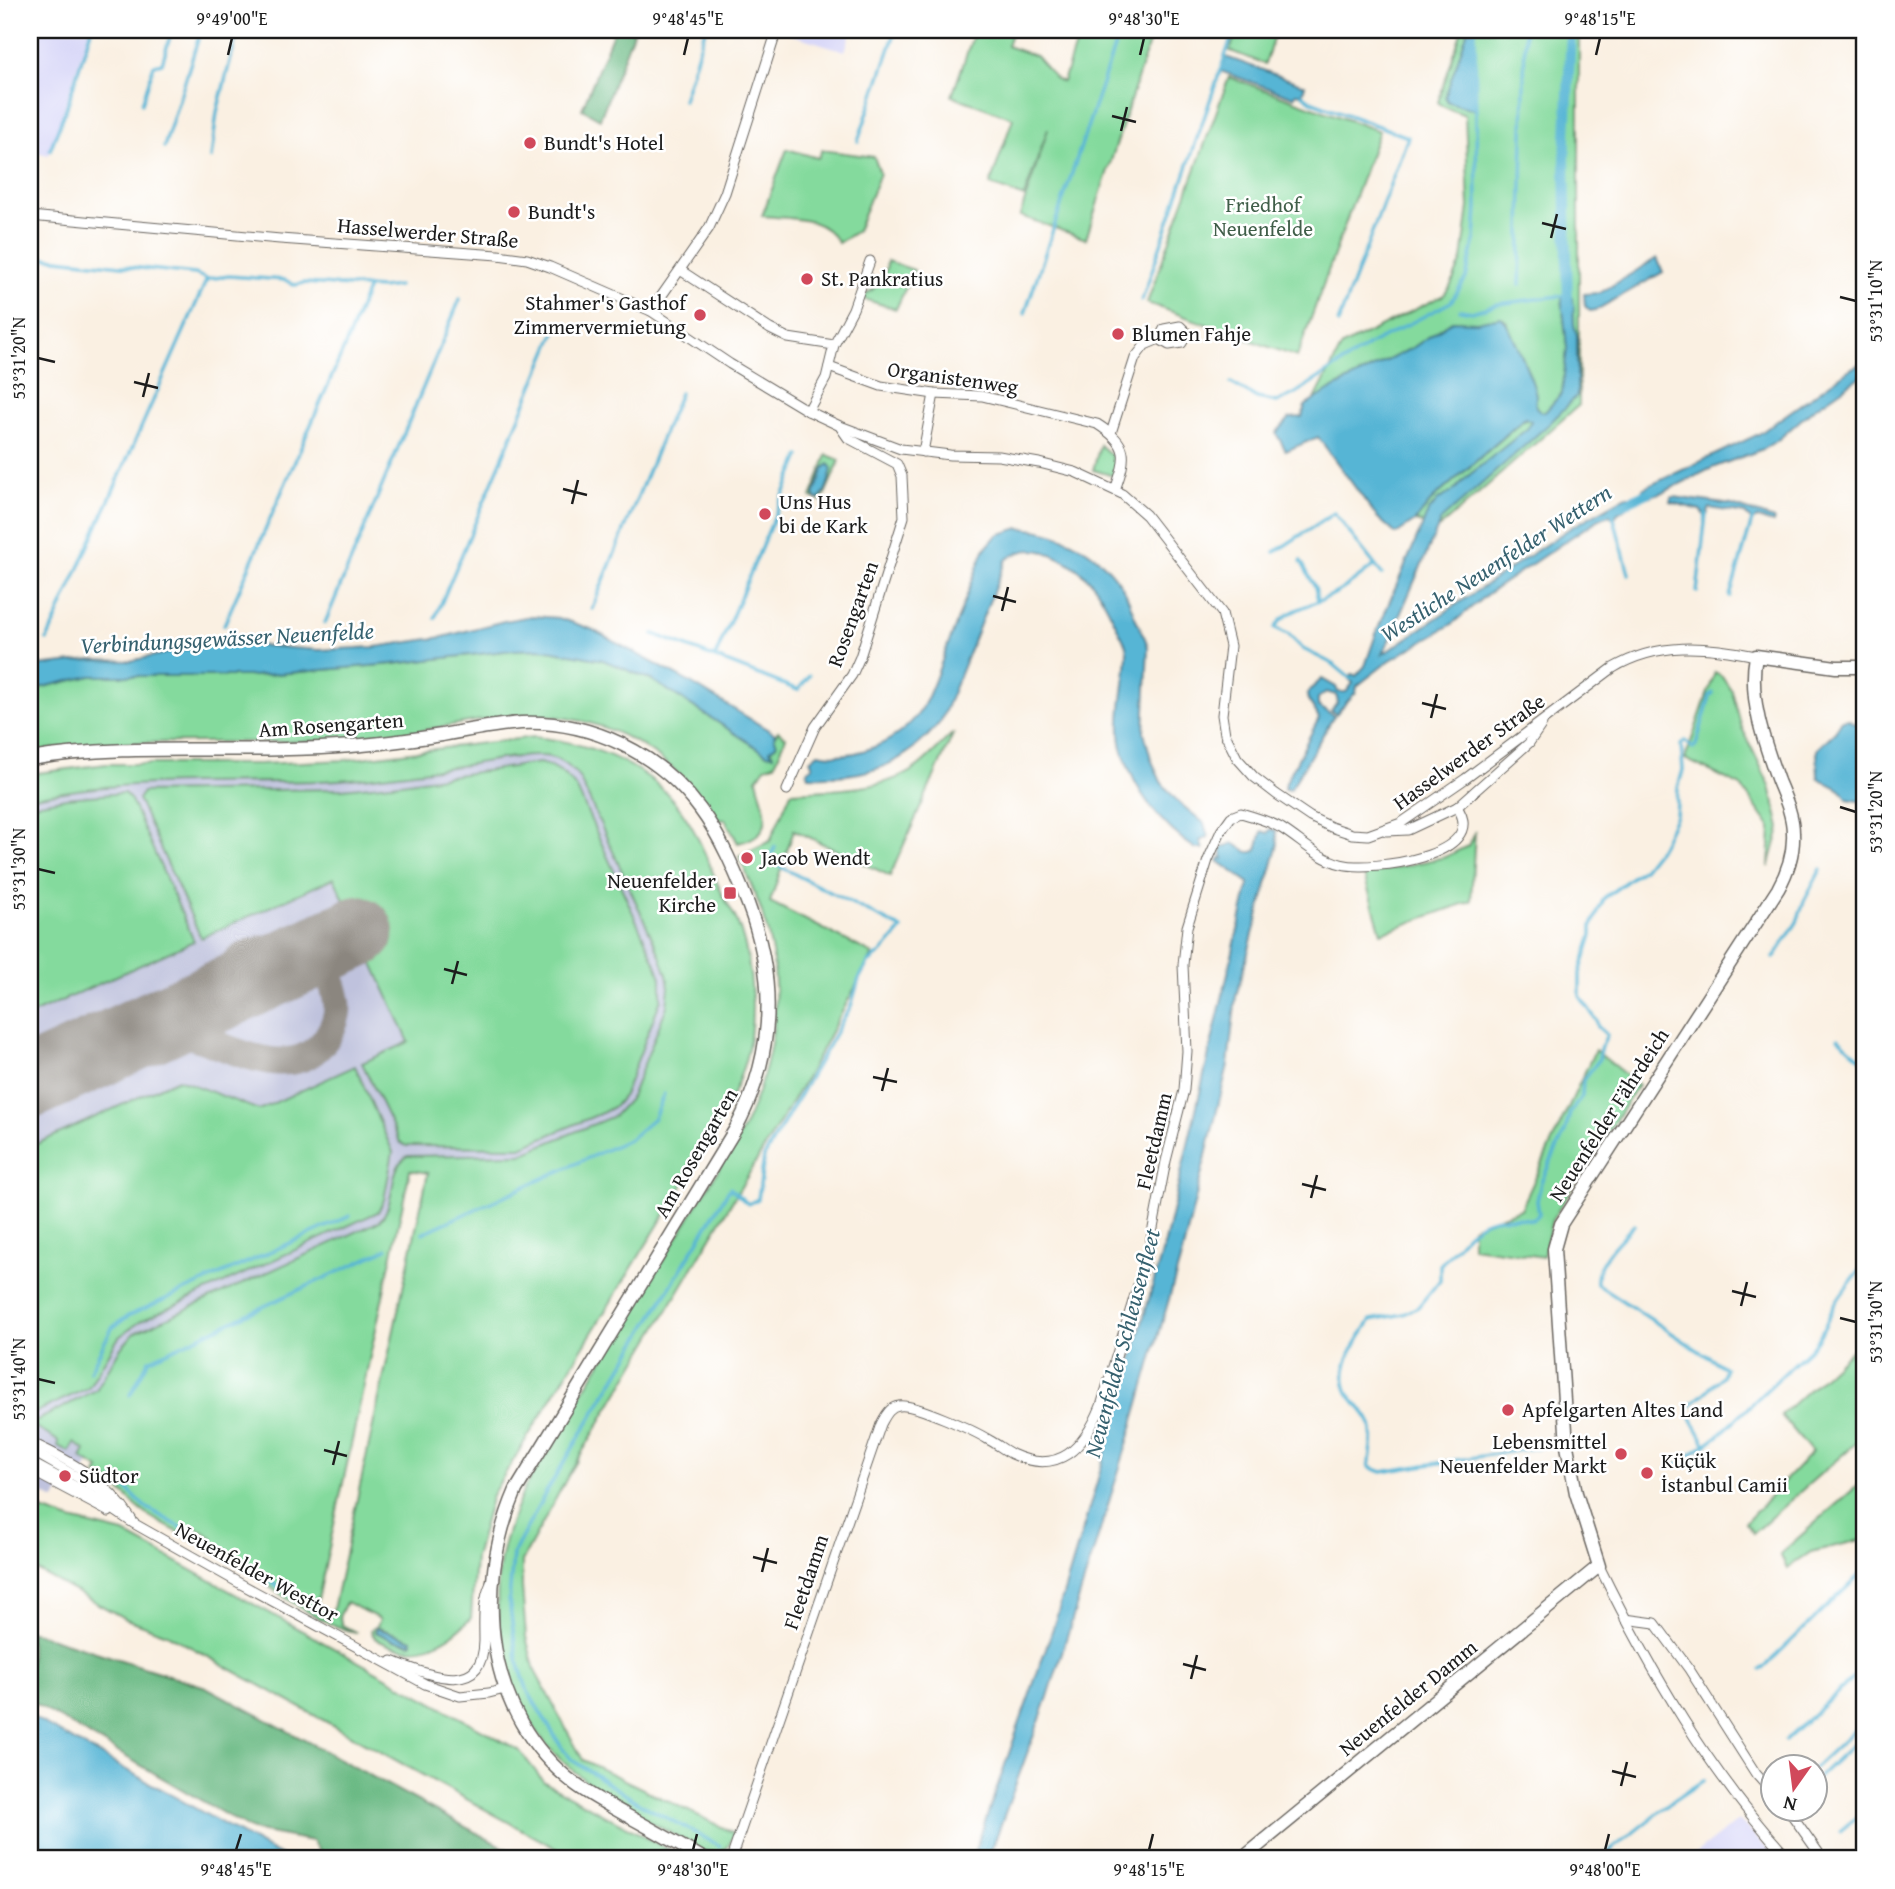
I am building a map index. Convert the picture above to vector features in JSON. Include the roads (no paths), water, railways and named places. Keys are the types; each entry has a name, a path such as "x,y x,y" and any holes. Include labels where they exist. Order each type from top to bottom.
{"main road":[{"path":"1756,656 1836,667 1865,667"},
{"name":"Neuenfelder Fährdeich","path":"1599,1566 1576,1493 1567,1446 1554,1249 1561,1224 1772,899 1786,872 1793,844 1793,825 1767,749 1755,701 1756,656"},
{"name":"Am Rosengarten","path":"30,759 118,750 322,748 407,740 515,724 548,724 597,734 644,757 684,790 713,829 743,892 764,957 768,1020 759,1074 736,1128 516,1490 501,1530 491,1581 495,1643 505,1689 526,1730 549,1761 575,1784 704,1859"},
{"name":"Neuenfelder Damm","path":"1242,1859 1599,1566"}],"street":[{"path":"651,312 709,228 722,200 777,30"},
{"name":"Hasselwerder Straße","path":"30,216 517,258 550,267 651,312 730,365 808,411 840,426 901,449 923,453 999,456 1039,463 1075,472 1115,490 1146,514 1222,613 1230,646 1222,715 1225,734 1237,758 1254,777 1276,794 1321,822 1361,836 1401,823 1613,668 1643,653 1679,646 1756,656"},
{"path":"808,411 830,367 834,345 853,309 870,261"},
{"path":"680,270 770,329 789,338 834,345"},
{"path":"1115,490 1125,462 1123,450 1111,433 1135,358 1145,345 1158,340"},
{"name":"Organistenweg","path":"830,367 881,386 1009,401 1097,424 1111,433"},
{"path":"923,453 934,394"},
{"name":"Rosengarten","path":"786,790 815,727 852,675 860,657 904,517 902,475 897,464 848,438 840,426"},
{"path":"1385,830 1408,830 1457,807 1529,743 1545,720"},
{"name":"Fleetdamm","path":"731,1859 881,1424 890,1410 899,1406 910,1406 987,1438 1010,1453 1030,1461 1052,1461 1075,1450 1091,1430 1101,1406 1149,1249 1166,1161 1179,1117 1186,1073 1184,945 1208,860 1227,822 1241,813 1258,818 1280,828 1323,858 1348,866 1366,867 1406,860 1450,846 1459,839 1464,828 1464,818 1457,807"},
{"name":"Neuenfelder Westtor","path":"30,1442 95,1477 118,1499 133,1523"},
{"name":"Neuenfelder Westtor","path":"30,1450 97,1489 133,1523"},
{"name":"Neuenfelder Westtor","path":"30,1462 93,1496 133,1523"},
{"name":"Neuenfelder Westtor","path":"30,1470 95,1506 133,1523 416,1680 448,1693 471,1696 505,1689"},
{"name":"Neuenfelder Fährdeich","path":"1599,1566 1625,1619 1669,1696 1759,1827 1789,1859"},
{"name":"Neuenfelder Westtor","path":"364,1651 446,1679 467,1675 482,1658 484,1600 491,1581"},
{"path":"1625,1619 1654,1623 1689,1669 1758,1776"},
{"path":"1797,1822 1823,1859"}],"water":[{"path":"1468,30 1475,30 1476,110 1448,102 1445,97"},
{"path":"1226,57 1305,85 1302,94 1296,93 1294,97 1220,71"},
{"path":"1657,258 1663,272 1596,310 1590,311 1585,306 1584,294 1600,293"},
{"path":"1573,298 1577,335 1577,396 1441,520 1383,654 1570,528 1627,496 1631,496 1633,502 1614,519 1610,515 1603,517 1579,532 1486,595 1452,624 1389,661 1357,686 1356,692 1336,714 1331,711 1338,702 1336,695 1326,692 1318,698 1318,706 1334,716 1290,790 1284,789 1319,718 1307,695 1322,679 1336,687 1338,692 1346,692 1353,683 1349,679 1365,666 1377,631 1428,512 1438,500 1453,491 1528,428 1531,421 1525,418 1434,498 1415,521 1396,534 1377,517 1318,437 1286,451 1276,433 1290,418 1302,417 1305,406 1330,390 1414,347 1452,321 1477,322 1501,317 1510,330 1526,367 1536,395 1536,407 1545,412 1562,393 1567,348 1562,299"},
{"path":"1865,361 1865,373 1763,449 1712,468 1666,491 1647,497 1643,494 1644,488 1759,434"},
{"path":"829,464 832,469 829,482 818,500 814,495 824,468"},
{"path":"1674,497 1732,505 1774,519 1773,523 1757,518 1752,521 1745,514 1710,508 1706,517 1700,510 1670,502"},
{"path":"1019,528 1051,534 1080,546 1105,566 1125,592 1148,647 1144,732 1151,759 1161,782 1177,801 1204,823 1208,837 1200,841 1203,849 1196,849 1183,840 1161,819 1142,794 1128,767 1120,728 1127,648 1103,598 1082,572 1053,555 1039,551 1019,552 1006,560 941,721 927,737 898,759 867,772 809,776 807,771 813,766 810,760 818,753 847,754 876,746 889,740 912,721 932,688 984,550 997,535"},
{"path":"532,616 559,618 591,629 689,682 775,734 777,744 770,750 773,755 767,754 652,680 603,660 543,649 253,676 91,676 30,690 30,667 91,660 130,661 229,643 319,650 375,647 443,637"},
{"path":"1848,719 1854,723 1865,724 1865,802 1847,799 1842,791 1818,777 1817,749 1835,732 1842,720"},
{"path":"1270,829 1276,831 1278,844 1236,996 1228,1065 1182,1254 1129,1438 1048,1697 988,1859 972,1859 1054,1625 1165,1242 1249,883 1218,861 1223,859 1221,848 1233,843 1253,852 1257,850 1262,831 1268,833"},
{"path":"376,1628 412,1640 412,1643 393,1640 376,1632"},
{"path":"30,1716 286,1859 30,1859"}],"waterway":[{"path":"50,150 91,30"},
{"path":"142,103 154,65 162,63 172,30"},
{"path":"164,147 201,30"},
{"path":"211,158 217,112 238,30"},
{"path":"683,100 705,30"},
{"path":"858,141 896,30"},
{"path":"1025,313 1120,30"},
{"path":"1142,300 1234,30"},
{"path":"1231,383 1257,398 1277,402 1296,393 1371,344 1451,302 1466,278 1475,239 1475,30"},
{"path":"1520,285 1525,30"},
{"path":"1568,310 1565,159 1571,30"},
{"path":"1302,94 1313,102 1408,137 1338,323"},
{"path":"30,256 195,274 207,279 229,276 285,280 295,285 304,283 381,288 398,286"},
{"path":"47,640 207,279"},
{"name":"Verbindungsgewässer Neuenfelde","path":"224,625 368,287"},
{"path":"1460,310 1472,312 1498,304 1567,295"},
{"name":"Verbindungsgewässer Neuenfelde","path":"325,623 460,299"},
{"path":"435,618 555,333"},
{"path":"592,609 680,393"},
{"path":"715,657 800,456"},
{"name":"Westliche Neuenfelder Wettern","path":"1621,505 1655,489"},
{"path":"1275,552 1334,513 1382,574"},
{"path":"1697,592 1706,514"},
{"path":"1613,515 1629,574"},
{"path":"1730,596 1753,517"},
{"path":"1301,561 1315,587 1318,600"},
{"path":"1351,679 1333,664 1303,649 1288,634 1275,628 1286,616 1338,592 1374,566"},
{"path":"654,634 798,690 809,676"},
{"path":"1552,1445 1382,1472 1369,1467 1371,1427 1350,1396 1346,1386 1346,1367 1354,1347 1371,1320 1404,1314 1418,1307 1440,1280 1440,1265 1469,1232 1488,1220 1533,1220 1539,1214 1537,1201 1541,1182 1565,1132 1570,1113 1582,1096 1583,1080 1599,1060 1600,1049 1607,1035 1598,1027 1597,1021 1580,996 1580,973 1592,935 1592,926 1604,898 1643,869 1661,846 1676,816 1678,788 1683,770 1681,745 1685,741 1693,748 1696,745 1713,693"},
{"path":"720,1846 637,1802 572,1760 528,1692 517,1659 509,1600 513,1554 545,1494 730,1188 748,1204 758,1199 764,1157 851,1006 859,979 868,963 881,953 902,929 773,863 771,856 775,847"},
{"path":"1774,958 1797,922 1804,901 1821,869"},
{"path":"1838,1038 1865,1062"},
{"path":"423,1233 630,1139 654,1118 664,1094"},
{"path":"90,1371 112,1328 128,1316 350,1216"},
{"path":"1634,1225 1604,1260 1597,1276 1597,1284 1725,1368 1722,1377 1689,1407"},
{"path":"130,1395 149,1360 387,1249"},
{"path":"1675,1466 1718,1436 1811,1348 1838,1299 1865,1264"},
{"path":"1690,1416 1706,1445"},
{"path":"115,1477 144,1506 192,1534"},
{"path":"212,1545 247,1564 296,1597"},
{"path":"1761,1670 1865,1570"},
{"path":"1785,1741 1865,1667"},
{"path":"1828,1755 1865,1720"},
{"path":"1828,1768 1865,1733"},
{"path":"1600,1859 1674,1800 1704,1780"},
{"path":"1840,1831 1865,1810"}],"place":[{"name":"Bundt's Hotel","path":"530,143"},
{"name":"Bundt's","path":"514,212"},
{"name":"St. Pankratius","path":"807,279"},
{"name":"Stahmer's Gasthof Zimmervermietung","path":"700,315"},
{"name":"Blumen Fahje","path":"1118,334"},
{"name":"Uns Hus bi de Kark","path":"765,514"},
{"name":"Jacob Wendt","path":"747,858"},
{"name":"Neuenfelder Kirche","path":"730,893"},
{"name":"Apfelgarten Altes Land","path":"1508,1410"},
{"name":"Lebensmittel Neuenfelder Markt","path":"1621,1454"},
{"name":"Küçük İstanbul Camii","path":"1647,1473"},
{"name":"Südtor","path":"65,1476"}],"park label":[{"name":"Friedhof Neuenfelde","path":"1263,217"}],"water label":[{"name":"Neuenfelder Schleusenfleet","path":"1122,1343"}]}
